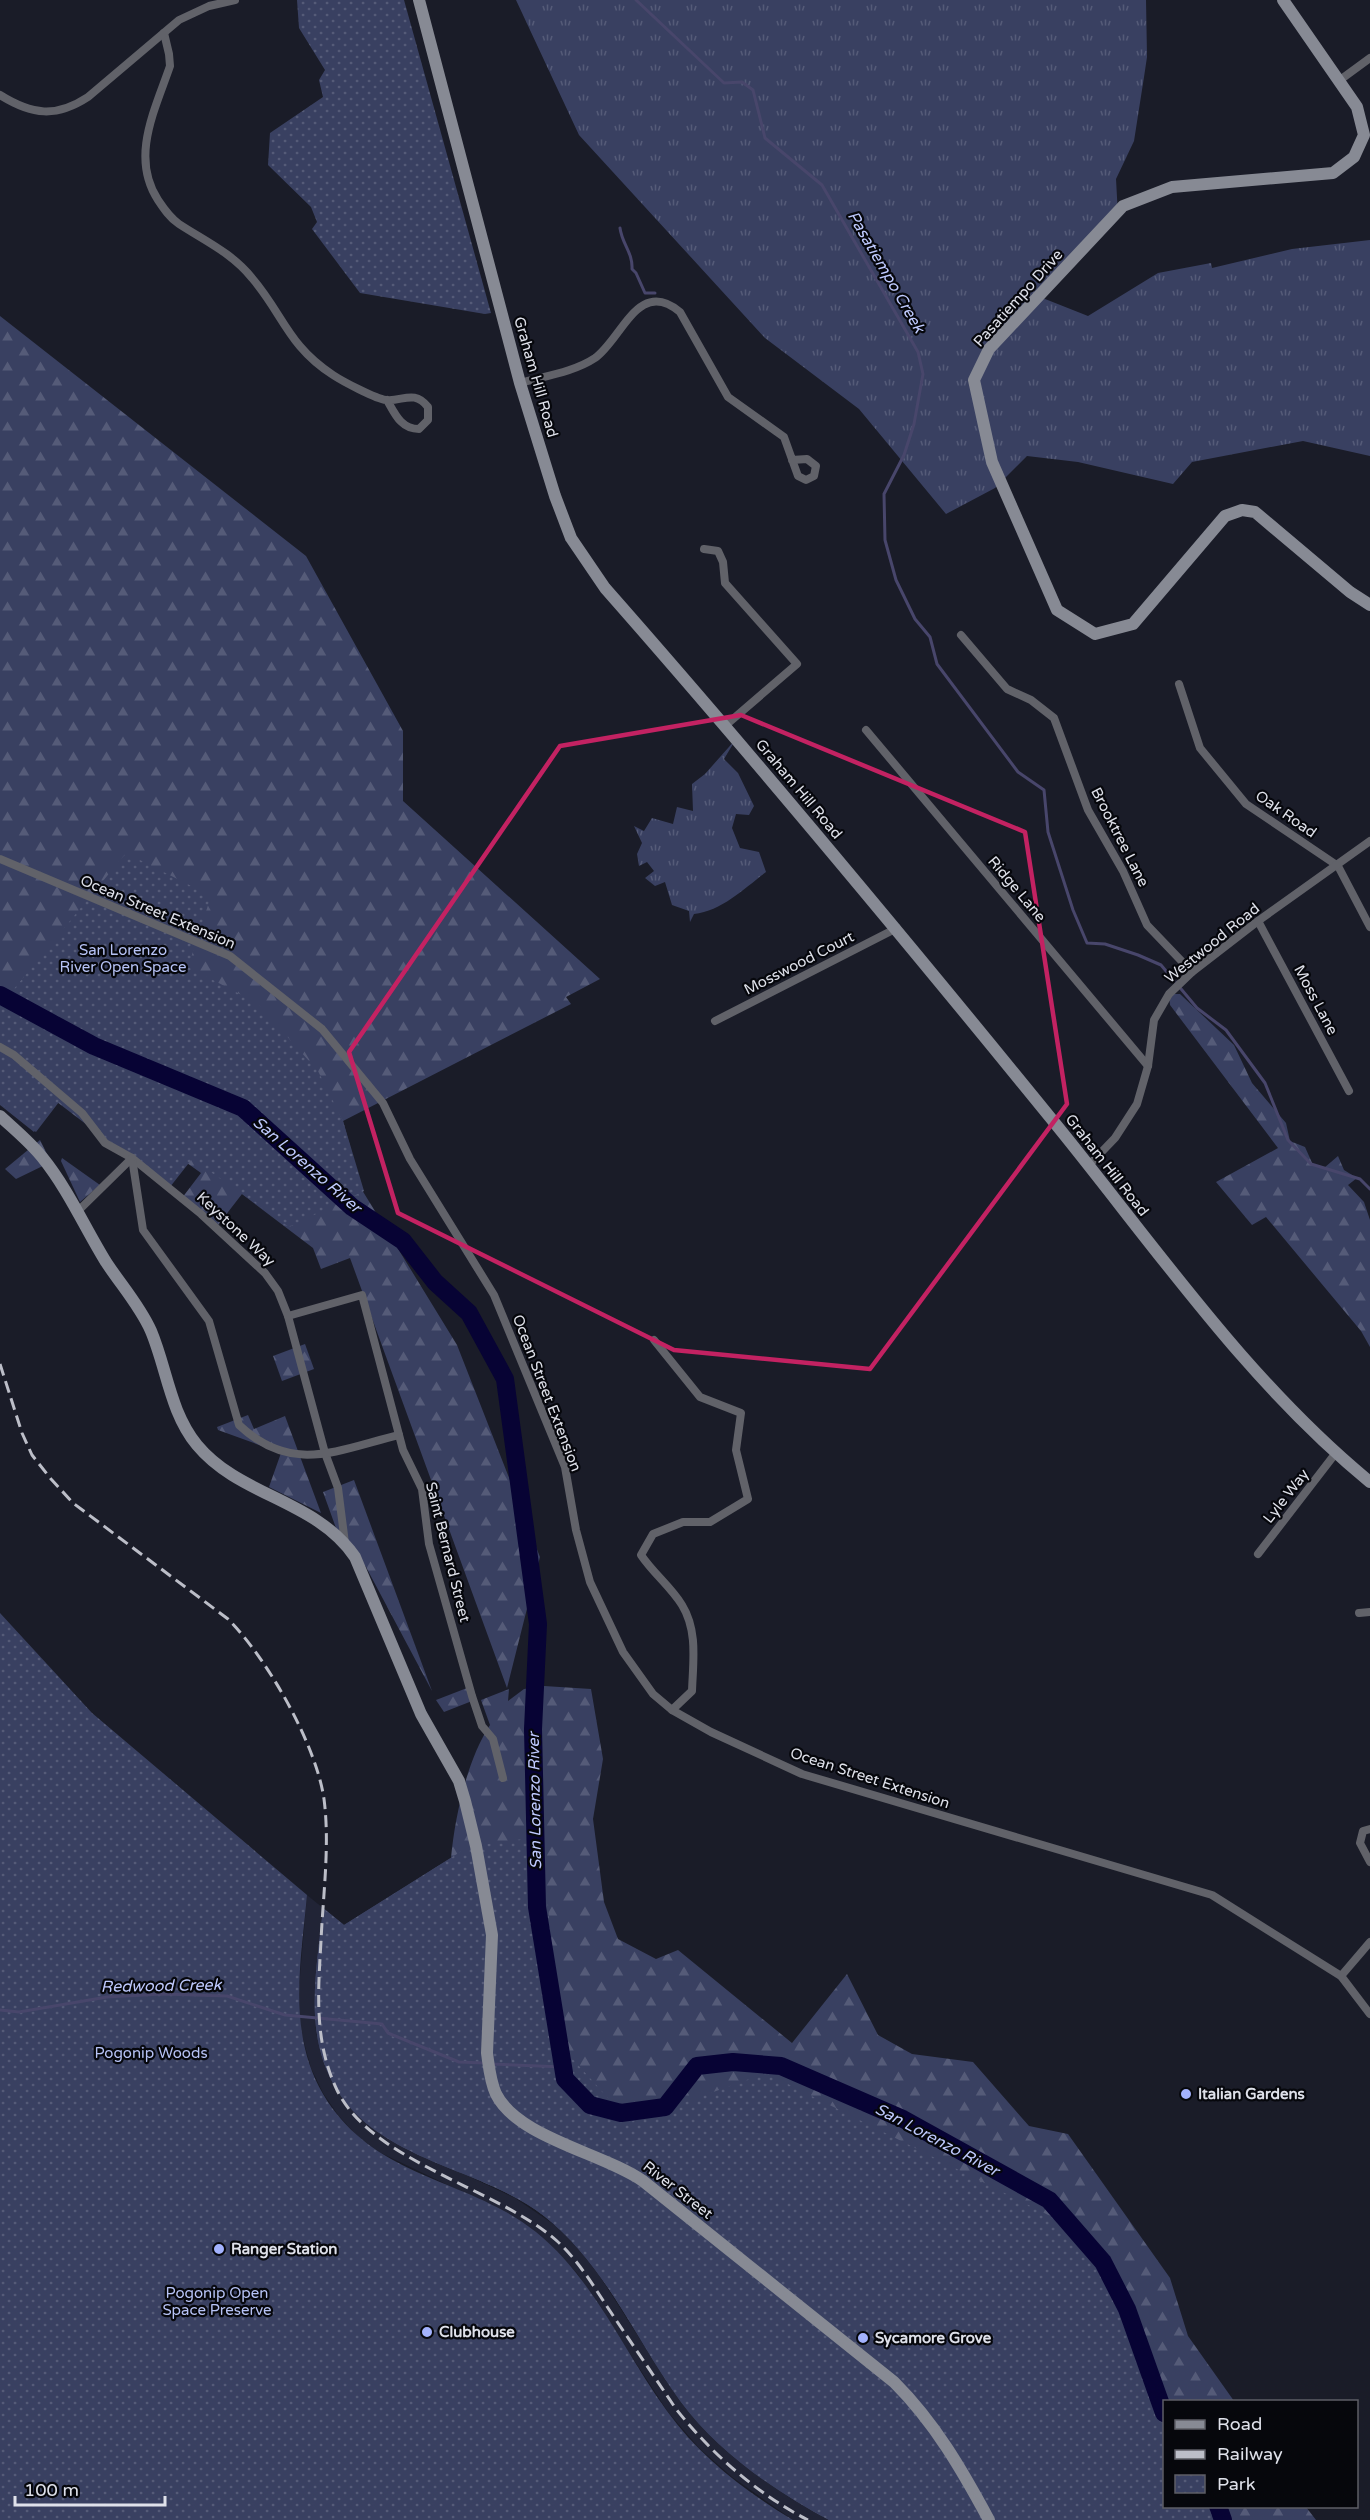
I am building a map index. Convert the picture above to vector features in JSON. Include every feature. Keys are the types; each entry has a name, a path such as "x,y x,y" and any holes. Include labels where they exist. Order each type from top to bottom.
{"main road":[{"name":"Graham Hill Road","path":"419,0 520,382 571,538 605,588 726,725 897,928 1192,1296 1264,1381 1335,1454 1370,1482"},
{"name":"Pasatiempo Drive","path":"1283,0 1357,107 1364,135 1354,157 1333,173 1172,187 1123,206 988,349 974,380 992,462 1057,610 1095,634 1133,624 1225,516 1242,510 1255,512 1350,592 1370,605"},
{"path":"0,1116 42,1156 58,1178 150,1329 179,1416 198,1446 227,1471 309,1514 345,1543"},
{"name":"River Street","path":"345,1543 366,1580 421,1714 459,1781 476,1846 489,1914 493,1953 487,2053 489,2071 497,2096 519,2120 537,2131 628,2170 894,2382 929,2421 952,2454 989,2520"}],"street":[{"path":"0,95 33,111 54,112 74,107 88,98 179,20 194,12 235,0"},
{"path":"164,33 170,54 170,66 145,141 144,160 154,194 165,212 177,223 234,259 253,279 285,329 307,354 333,375 387,400 419,399 428,407 428,420 419,429 404,425 397,418 387,400"},
{"path":"1340,80 1370,58"},
{"path":"520,382 578,367 593,359 605,350 627,318 636,310 648,303 662,302 672,305 680,312 728,397 784,437 792,460"},
{"path":"704,549 718,551 723,562 726,584 796,664 726,725"},
{"name":"Brooktree Lane","path":"961,635 1007,689 1031,700 1054,718 1088,810 1123,871 1147,925 1192,972"},
{"name":"Oak Road","path":"1179,684 1200,748 1246,804 1338,866 1370,927"},
{"name":"Ridge Lane","path":"866,730 1148,1066"},
{"name":"Westwood Road","path":"1089,1165 1115,1138 1137,1104 1148,1066 1154,1020 1169,994 1192,972 1258,921 1370,841"},
{"name":"Ocean Street Extension","path":"0,859 230,956 322,1029 383,1103 410,1159 494,1295 565,1467 576,1530 590,1582 623,1652 653,1694 672,1710 711,1732 802,1774 1212,1895 1341,1976 1370,2014"},
{"name":"Moss Lane","path":"1258,921 1349,1091"},
{"name":"Mosswood Court","path":"715,1021 897,928"},
{"name":"Keystone Way","path":"0,1047 14,1054 82,1113 105,1143 132,1158 201,1214 265,1273 278,1291 288,1316 325,1453 338,1488 345,1543"},
{"path":"77,1212 132,1158"},
{"path":"132,1158 143,1230 209,1322 234,1415 239,1425 251,1436 281,1452 302,1457 399,1435"},
{"name":"Saint Bernard Street","path":"288,1316 362,1295 399,1435 409,1466 422,1489 429,1544 472,1696 482,1726 493,1739 503,1778"},
{"path":"654,1340 700,1397 741,1413 736,1450 748,1499 710,1522 683,1522 653,1534 641,1555 682,1606 694,1640 692,1691 672,1710"},
{"name":"Lyle Way","path":"1258,1554 1335,1454"},
{"path":"1359,1613 1370,1612"},
{"path":"1370,1829 1363,1831 1360,1843 1370,1862"},
{"path":"1341,1976 1370,1942"}],"highlighted area":[{"path":"741,715 1025,832 1067,1104 870,1369 674,1350 398,1213 349,1052 560,746"}],"shaded area":[{"path":"307,1895 323,1908 314,1995 316,2033 327,2070 347,2103 365,2122 386,2137 515,2198 556,2226 579,2249 599,2275 672,2389 700,2424 759,2476 792,2499 829,2520 793,2520 732,2477 699,2448 668,2412 577,2273 534,2231 508,2214 379,2152 357,2136 338,2115 323,2093 311,2068 300,2028 299,1987"}],"green space":[{"path":"297,0 404,0 491,313 485,314 360,293 312,229 317,222 311,207 268,165 270,133 323,97 319,80 325,70 299,28"},
{"path":"516,0 1146,0 1147,57 1134,141 1116,179 1118,216 1040,297 1088,316 1158,273 1211,263 1212,268 1292,249 1370,240 1370,456 1303,441 1192,462 1173,484 1078,462 1027,456 995,488 946,514 859,409 765,338 579,135"},
{"name":"San Lorenzo River Open Space","path":"0,316 306,556 403,731 403,801 600,979 566,997 571,1004 343,1121 362,1190 457,1345 540,1557 507,1688 350,1258 321,1269 313,1248 242,1194 218,1225 182,1198 201,1173 187,1163 168,1187 57,1102 34,1132 0,1105"},
{"path":"736,739 724,759 738,773 754,806 749,815 736,814 732,828 740,848 759,852 766,872 724,904 694,914 690,922 689,911 672,905 665,882 655,886 645,878 654,871 647,862 639,866 637,854 642,843 634,826 644,831 652,818 673,824 677,807 693,811 692,784 705,774"},
{"name":"San Lorenzo River Open Space","path":"126,853 211,896 188,967 257,1003 318,1071 343,1121 364,1191 289,1227 192,1159 170,1187 59,1102 36,1132 0,1103 0,1000 4,1001"},
{"path":"1169,994 1180,994 1234,1045 1252,1083 1286,1123 1290,1141 1305,1147 1313,1165 1324,1168 1338,1156 1344,1170 1357,1178 1348,1185 1364,1202 1370,1220 1370,1347 1361,1331 1266,1217 1252,1225 1216,1182 1278,1148 1170,1005"},
{"path":"40,1140 51,1162 16,1179 5,1169"},
{"path":"62,1158 100,1185 80,1202 61,1161"},
{"path":"305,1344 314,1369 282,1381 273,1356"},
{"path":"248,1415 254,1429 285,1416 321,1513 269,1487 281,1453 218,1430 217,1427"},
{"path":"354,1480 432,1691 366,1567 336,1528 323,1492"},
{"name":"Pogonip Open Space Preserve","path":"0,1613 92,1713 307,1895 299,1996 304,2046 323,2094 344,2122 368,2144 395,2161 481,2199 536,2232 557,2251 592,2294 651,2388 694,2443 724,2472 793,2520 0,2520"},
{"path":"544,1686 591,1689 603,1759 593,1819 604,1902 618,1939 656,1959 678,1950 792,2043 847,1974 878,2035 912,2054 973,2062 1029,2126 1068,2134 1170,2278 1188,2336 1233,2400 1163,2400 1163,2508 1307,2508 1316,2520 829,2520 788,2496 749,2469 730,2454 696,2420 681,2402 585,2257 566,2235 544,2216 519,2199 406,2149 379,2133 356,2114 337,2090 326,2068 319,2046 315,2001 323,1908 344,1925 451,1858 463,1789 475,1755 490,1725 481,1700 509,1689 508,1701 524,1689"},
{"path":"467,1688 472,1701 444,1712 436,1700"},
{"path":"543,1836 558,2043 630,2122 766,2073 1074,2228 1139,2343 1166,2400 1163,2400 1163,2508 1209,2508 1213,2520 829,2520 768,2483 730,2454 681,2402 602,2280 566,2235 519,2199 406,2149 379,2133 356,2114 337,2090 326,2068 319,2046 315,2001 323,1908 344,1925 468,1847"}],"waterway":[{"name":"Pasatiempo Creek","path":"636,0 724,83 742,82 753,90 765,138 822,185 918,352 923,374 914,424 904,455 884,494 885,540 896,580 915,619 930,637 937,664 1018,772 1044,790 1048,832 1073,910 1087,943 1105,944 1161,965 1197,1008 1226,1030 1265,1083 1288,1140 1311,1164 1360,1179 1370,1189"},
{"path":"620,228 631,258 632,269 645,293 655,293"},
{"name":"San Lorenzo River","path":"0,995 94,1046 243,1108 352,1207 403,1241 435,1282 469,1313 505,1379 538,1624 533,1729 537,1907 565,2079 590,2105 621,2113 665,2107 697,2066 733,2062 781,2066 903,2119 1049,2200 1103,2262 1127,2309 1163,2410"},
{"name":"Redwood Creek","path":"0,2010 19,2012 107,1997 162,1994 227,1996 285,2015 382,2024 388,2033 459,2062 484,2063"},
{"name":"Redwood Creek","path":"491,2064 563,2067"},
{"name":"San Lorenzo River","path":"1219,2508 1223,2520"}],"railway":[{"path":"0,1364 22,1433 32,1455 51,1479 73,1503 228,1619 258,1656 288,1703 300,1728 319,1777 326,1816 326,1870 319,1979 321,2035 324,2054 337,2090 354,2115 378,2137 406,2155 532,2222 557,2241 586,2274 676,2409 704,2441 753,2485 808,2520"}],"place":[{"name":"Italian Gardens","path":"1186,2094"},
{"name":"Ranger Station","path":"219,2249"},
{"name":"Clubhouse","path":"427,2332"},
{"name":"Sycamore Grove","path":"863,2338"}],"park label":[{"name":"Pogonip Woods","path":"151,2053"}]}
